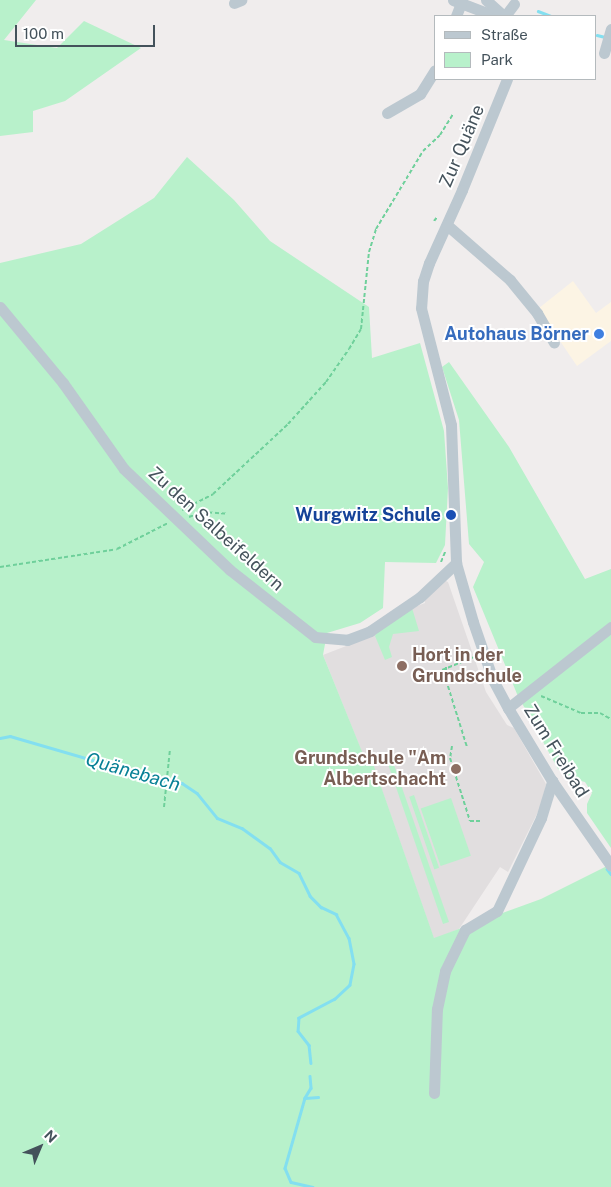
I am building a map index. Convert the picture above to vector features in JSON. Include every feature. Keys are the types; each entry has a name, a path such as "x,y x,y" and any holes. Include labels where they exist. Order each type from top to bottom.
{"street":[{"path":"486,0 504,15"},
{"path":"456,15 457,1 492,15"},
{"path":"506,15 514,4"},
{"path":"603,53 609,35"},
{"path":"387,113 420,94 434,72"},
{"name":"Zur Quäne","path":"456,563 451,425 421,308 423,281 507,80"},
{"path":"447,226 510,280 536,313 554,343"},
{"name":"Zu den Salbeifeldern","path":"0,307 63,383 124,469 230,570 302,628 330,641 347,640 389,621 456,563"},
{"name":"Zum Freibad","path":"456,563 484,654 508,708 552,781 611,866"},
{"path":"508,708 611,627"},
{"path":"434,1093 437,1009 446,971 465,930 497,911 541,818 552,781"}],"path":[{"path":"0,567 116,549 177,521 181,510 213,494 288,424 326,382 361,329 368,252 376,229 423,150 440,135 453,114"},
{"path":"434,221 441,215"},
{"path":"202,512 228,514"},
{"path":"442,670 473,657"},
{"path":"446,667 446,680 467,746"},
{"path":"530,692 581,713 600,713 611,719"},
{"path":"452,746 450,758 470,821 481,821"},
{"path":"164,807 170,748"}],"shaded area":[{"path":"573,281 596,313 611,302 611,341 577,366 560,341 557,342 539,308"},
{"name":"Grundschule \"Am Albertschacht","path":"442,579 448,582 486,692 507,725 514,728 546,784 544,800 508,872 500,867 459,929 434,939 369,753 363,755 323,655 372,636 412,608 425,603 425,597"}],"green space":[{"path":"0,0 36,0 4,40 57,48 84,21 141,48 65,101 33,111 33,132 0,136"},
{"path":"187,157 234,200 270,241 369,307 372,358 420,343 444,431 448,488 445,545 436,563 385,562 383,608 360,623 327,633 323,655 363,754 369,752 434,938 541,899 611,864 611,1187 0,1187 0,263 81,244 154,198"},
{"path":"449,362 509,447 585,579 611,569 611,848 587,813 587,804 592,793 585,782 569,778 558,769 517,694 473,587 484,562 469,544 459,420 442,367"},
{"path":"412,608 419,631 393,634 389,647 392,657 385,660 375,636 377,632"},
{"path":"393,762 449,922 443,924 388,764"},
{"path":"414,795 439,868 434,869 409,797"},
{"path":"451,798 471,856 441,866 421,808"}],"waterway":[{"path":"538,11 548,15"},
{"path":"597,35 605,37"},
{"name":"Quänebach","path":"0,738 10,736 165,781 182,783 197,793 217,818 242,828 270,848 280,862 299,873 310,896 321,907 336,914 349,938 354,964 350,985 335,999 299,1018 298,1031 309,1045 311,1063"},
{"path":"607,869 611,874"},
{"name":"Quänebach","path":"310,1076 311,1088 305,1098 285,1168 291,1182 312,1187"},
{"path":"305,1098 318,1097"}],"place":[{"name":"Autohaus Börner","path":"599,334"},
{"name":"Wurgwitz Schule","path":"451,515"},
{"name":"Hort in der Grundschule","path":"402,666"},
{"name":"Grundschule \"Am Albertschacht","path":"456,769"}]}
